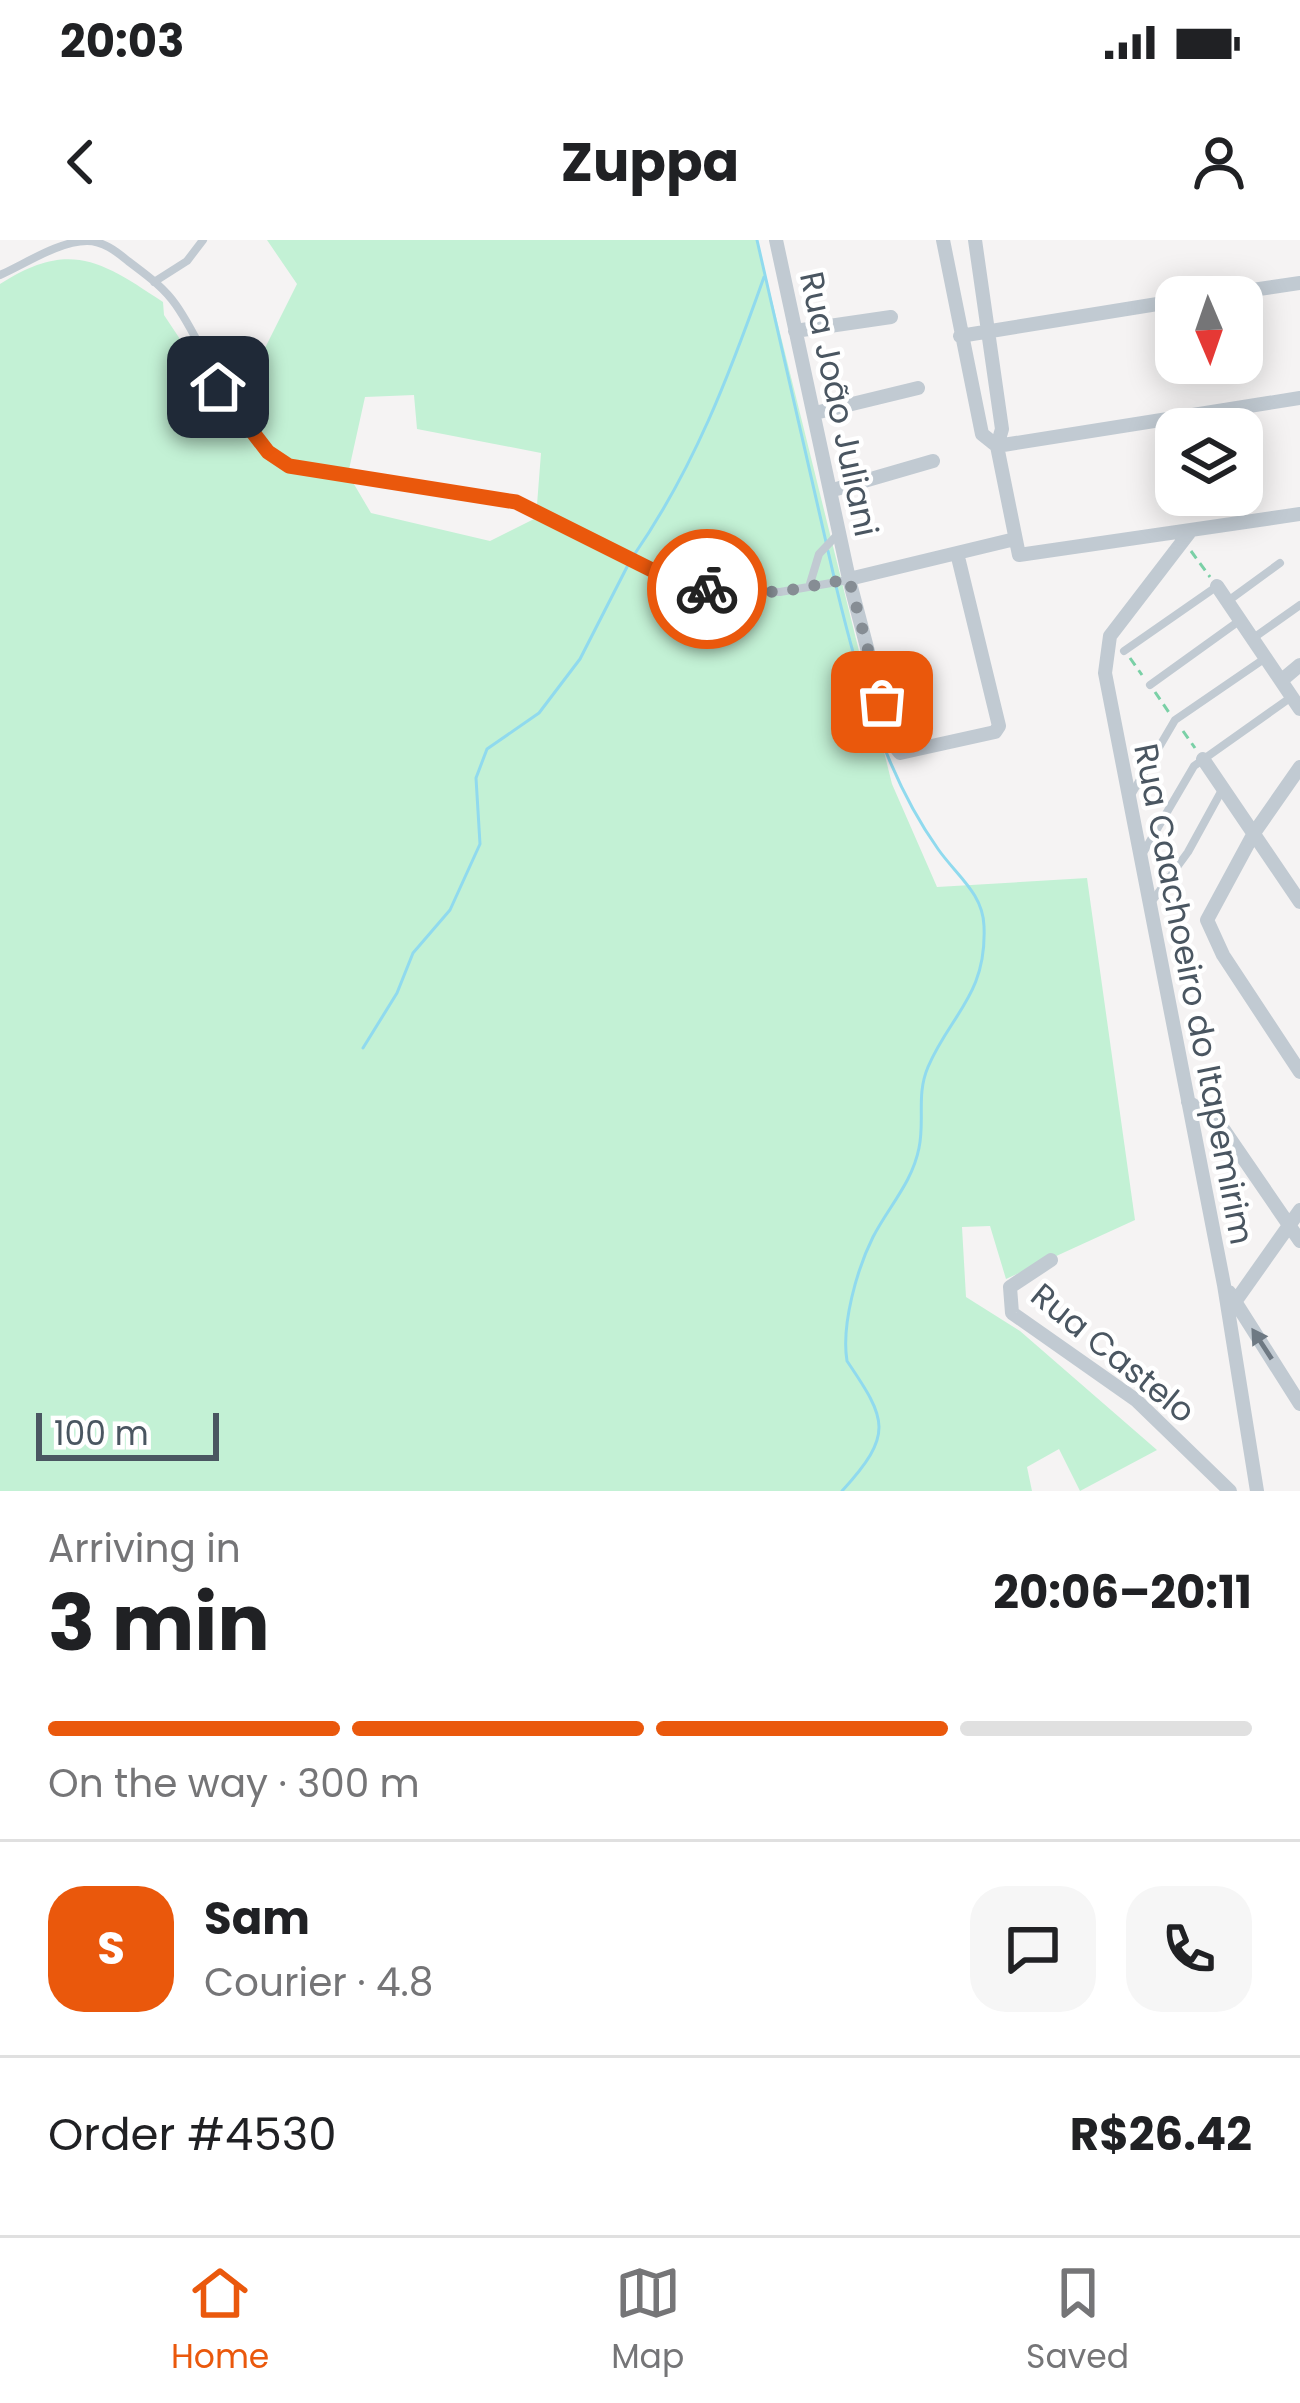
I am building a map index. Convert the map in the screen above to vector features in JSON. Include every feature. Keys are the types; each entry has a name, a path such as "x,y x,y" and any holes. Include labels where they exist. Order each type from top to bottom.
{"street":[{"name":"Rua João Juliani","path":"776,240 849,579 892,743 900,754 995,732 999,726 957,553"},
{"path":"943,240 982,434 997,446 1300,398"},
{"path":"976,240 1002,429 997,446 1019,555 1186,536 1300,514"},
{"path":"1263,288 1300,283"},
{"path":"960,336 1155,304"},
{"path":"796,331 891,316"},
{"path":"815,413 918,388"},
{"path":"833,490 933,461"},
{"path":"1124,651 1111,636 1186,536"},
{"path":"849,579 1015,539"},
{"path":"1217,586 1296,703"},
{"name":"Rua Caachoeiro do Itapemirim","path":"1111,636 1106,689 1224,1285 1257,1491"},
{"path":"1282,680 1300,665"},
{"path":"1202,759 1300,902"},
{"path":"1300,767 1254,833 1207,920 1223,955 1300,1072"},
{"path":"1188,1102 1217,1120 1300,1241"},
{"path":"1235,1302 1300,1210"},
{"name":"Rua Castelo","path":"1051,1260 1010,1287 1010,1311 1136,1400 1230,1491"},
{"path":"1224,1285 1300,1404"}],"lane":[{"path":"154,282 188,261 203,240"},
{"path":"0,275 74,242 107,246 154,282 184,318 229,405 268,452 289,466 516,502 684,585 756,592 849,579"},
{"path":"809,587 819,554 840,532"},
{"path":"1227,602 1280,562"},
{"path":"1124,651 1217,586"},
{"path":"1252,639 1300,605"},
{"path":"1150,685 1240,621"},
{"path":"1130,796 1175,720 1266,658"},
{"path":"1142,855 1202,759 1296,703"},
{"path":"1150,904 1188,852 1223,789"}],"path":[{"path":"1186,536 1217,586"},
{"path":"1124,651 1202,759"}],"green space":[{"path":"267,240 757,240 892,784 937,887 1087,878 1135,1220 1006,1279 990,1226 962,1227 966,1297 1020,1331 1157,1450 1080,1491 1059,1449 1027,1467 1032,1491 0,1491 0,284 24,270 65,259 121,275 163,302 164,315 231,416 297,284","holes":["414,395 417,429 541,453 536,518 490,541 371,513 348,474 365,397"]}],"waterway":[{"path":"757,240 826,542"},
{"path":"634,555 675,489 708,420 764,277"},
{"path":"828,551 834,577"},
{"path":"363,1048 397,993 413,953 450,910 480,844 476,778 487,749 539,713 580,659 629,563"},
{"path":"836,586 864,689 902,789 938,849 974,894 984,926 980,970 924,1077 916,1161 873,1237 852,1297 847,1361 870,1398 879,1427 870,1455 842,1491"}],"way so far":[{"path":"707,589 780,592 849,579 882,702"}],"route":[{"path":"218,387 268,452 289,466 503,498 668,578 707,589"}]}
